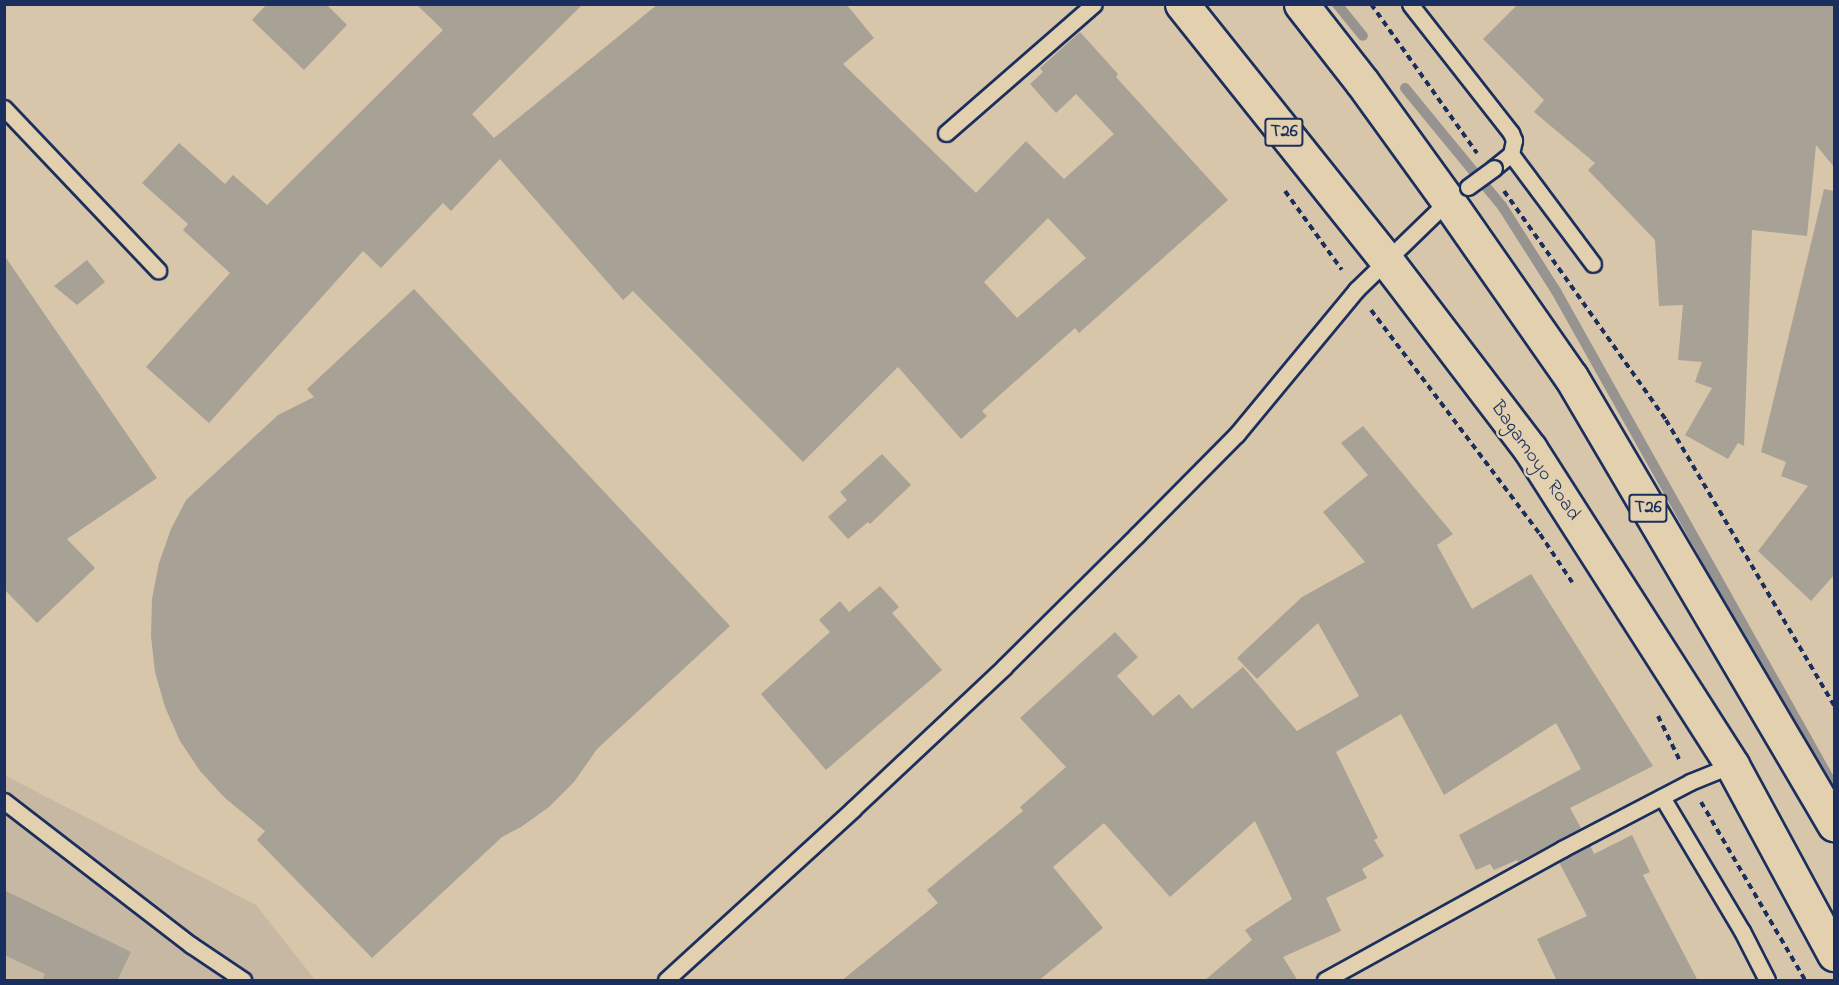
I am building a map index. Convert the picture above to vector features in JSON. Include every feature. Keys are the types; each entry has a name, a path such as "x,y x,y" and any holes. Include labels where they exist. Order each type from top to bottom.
{"highway":[{"name":"Bagamoyo Road","path":"1182,4 1386,260 1530,449 1732,765 1834,954"},
{"name":"T26","path":"1301,4 1362,82 1458,194 1571,377 1834,824"}],"lane":[{"path":"946,133 1094,4"},
{"path":"1410,4 1511,133 1514,140 1511,154 1593,264"},
{"path":"4,108 83,194 158,270"},
{"path":"666,981 1004,667 1237,434 1356,290 1487,164 1511,154"},
{"path":"1325,981 1562,849 1690,782 1732,765"},
{"path":"1662,797 1742,931 1767,981"},
{"path":"4,801 191,945 243,981"}],"path":[{"path":"1371,4 1487,164"},
{"path":"1281,185 1447,414 1540,534 1573,583"},
{"path":"1502,188 1666,420 1834,705"},
{"path":"1656,711 1690,782 1805,981"}],"shaded area":[{"path":"4,775 256,905 315,980 5,980"}],"building":[{"path":"267,4 326,4 347,25 304,70 252,20"},
{"path":"416,4 583,4 472,114 494,138 658,4 846,4 874,38 843,64 976,193 1026,141 1064,179 1114,134 1076,94 1056,113 1030,84 1043,72 1040,68 1080,32 1118,74 1116,77 1228,200 1079,333 1075,328 982,411 987,416 961,439 898,367 803,462 633,291 623,300 500,159 451,211 443,203 381,268 363,251 209,423 146,367 230,273 183,230 188,224 142,183 179,143 225,184 233,175 267,205 443,30","holes":["1048,218 1086,258 1017,318 984,282"]},
{"path":"1518,4 1834,4 1834,167 1816,145 1807,236 1752,230 1744,446 1738,443 1728,459 1685,435 1712,388 1695,382 1702,362 1678,360 1683,305 1659,306 1655,240 1588,170 1595,163 1534,112 1544,100 1483,39"},
{"path":"1824,189 1834,191 1834,575 1811,601 1758,551 1808,486 1781,476 1786,462 1761,452"},
{"path":"4,255 157,478 67,539 95,568 37,623 4,589"},
{"path":"87,260 105,282 77,305 54,286"},
{"path":"414,289 730,626 597,749 574,782 549,807 502,837 372,958 257,840 265,831 225,798 200,771 180,741 165,707 155,672 151,636 152,599 159,563 171,529 186,500 278,415 314,397 307,389"},
{"path":"1363,426 1453,534 1437,545 1472,609 1531,574 1653,766 1570,808 1581,828 1518,862 1517,860 1494,870 1490,864 1476,870 1459,835 1581,769 1556,723 1444,795 1401,714 1336,752 1378,838 1374,840 1384,856 1362,869 1367,878 1326,898 1341,931 1283,957 1298,981 1204,981 1252,940 1245,930 1292,899 1255,821 1170,897 1104,823 1053,867 1103,928 1038,981 841,981 938,903 927,890 1023,811 1020,807 1066,767 1020,718 1115,632 1138,657 1117,676 1153,716 1179,694 1192,709 1243,667 1297,731 1359,696 1318,623 1257,679 1237,658 1302,597 1365,562 1323,512 1368,475 1341,443"},
{"path":"882,454 911,485 870,524 868,522 848,539 828,517 847,500 840,492"},
{"path":"880,586 899,607 892,613 942,670 826,770 761,694 830,632 819,620 840,601 849,612"},
{"path":"1632,835 1650,872 1643,875 1698,981 1557,981 1537,939 1587,916 1559,862 1590,845 1594,854"},
{"path":"4,890 131,952 117,981 42,981 45,974 4,955"}],"waterway":[{"path":"1337,4 1363,36"},
{"path":"1405,88 1502,206 1556,291 1834,787"}]}
